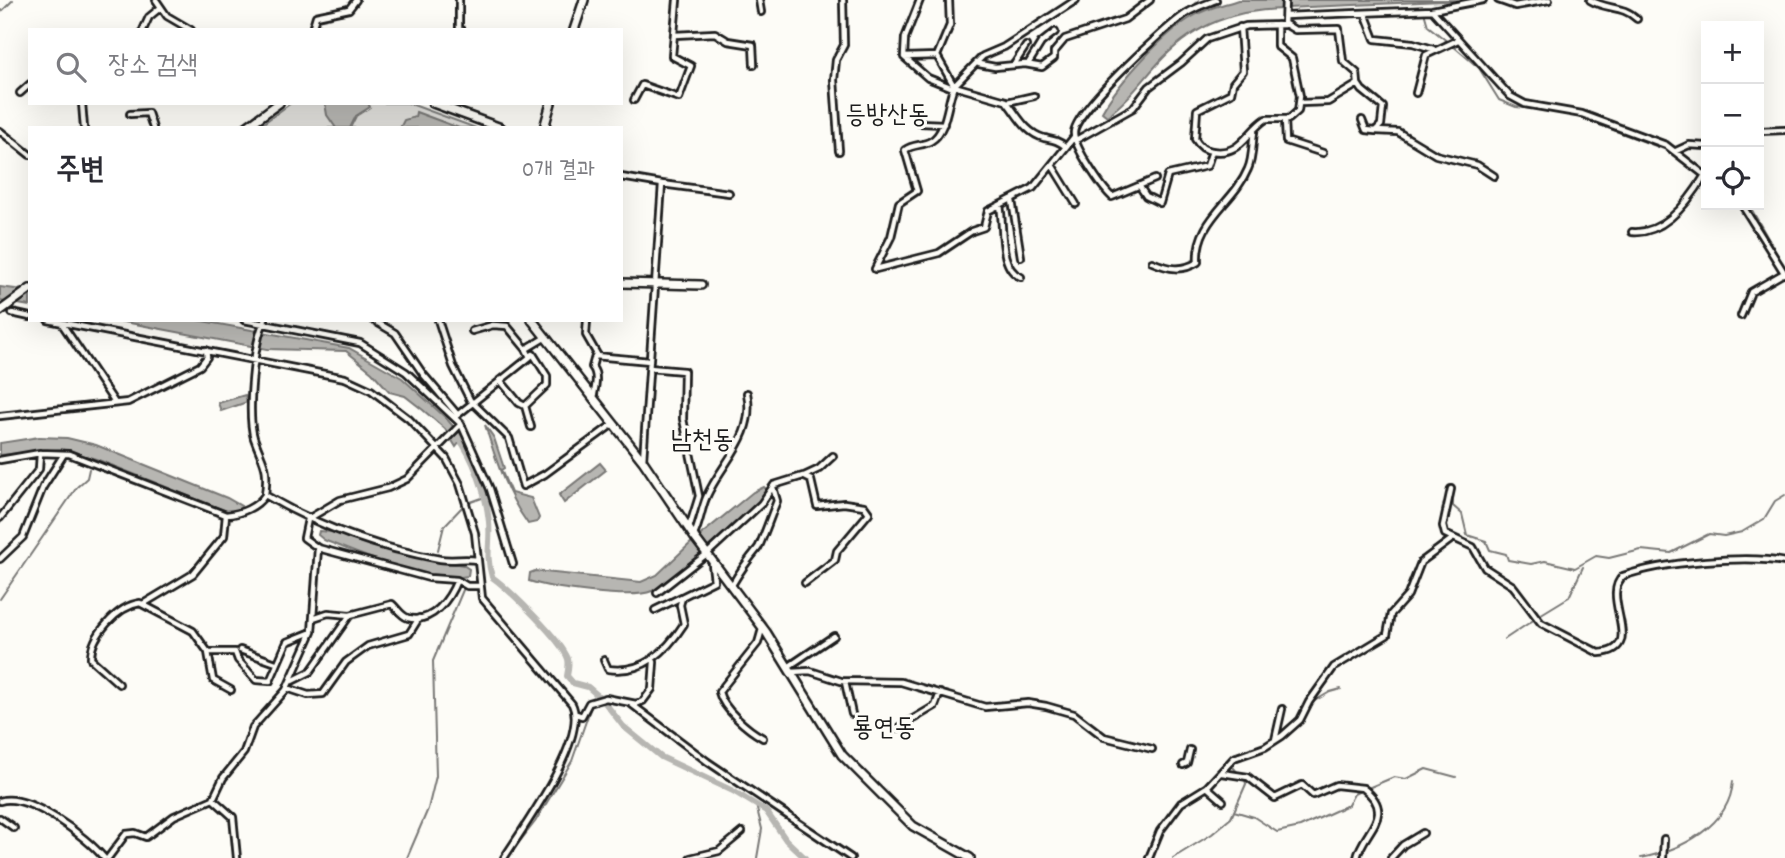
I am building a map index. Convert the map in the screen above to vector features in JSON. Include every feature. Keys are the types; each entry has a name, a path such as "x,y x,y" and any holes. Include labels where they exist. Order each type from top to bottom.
{"main road":[{"path":"575,28 584,0"},
{"path":"248,126 276,105"},
{"path":"438,105 496,126"},
{"path":"545,126 550,105"},
{"path":"623,283 701,285"},
{"path":"2,310 28,290"},
{"path":"535,322 643,461 688,529 763,628 849,763 913,826 970,858"}],"street":[{"path":"156,0 160,8 188,28"},
{"path":"316,28 313,26 316,16 349,9 356,0"},
{"path":"459,0 459,28"},
{"path":"634,100 642,85 679,98 691,66 672,56 677,0"},
{"path":"759,0 761,12"},
{"path":"839,152 834,79 836,60 844,45 843,0"},
{"path":"920,0 905,38 904,57 921,73 937,84 1007,102 1034,96"},
{"path":"937,56 950,25 949,0"},
{"path":"1076,0 1004,47 983,56 979,64 953,87 944,124 933,140 905,150 917,191 899,203 891,237 875,269 897,266 942,252 972,230 984,226 988,211 1033,188 1065,146 1075,138 1133,108 1149,87 1181,63 1202,42 1240,27 1284,24 1295,30 1338,28 1342,59 1357,73 1357,84 1383,107 1381,125 1376,131"},
{"path":"979,64 995,67 1015,64 1046,65 1054,58 1055,52 1065,39 1081,33 1092,33 1125,19 1150,0"},
{"path":"1155,179 1112,197 1075,138 1075,128 1083,114 1142,51 1188,12 1216,0"},
{"path":"1284,24 1285,0"},
{"path":"1285,16 1432,10 1483,0"},
{"path":"1498,0 1515,6 1549,0"},
{"path":"1590,0 1601,7 1627,11 1637,19"},
{"path":"144,28 149,17 160,8"},
{"path":"1432,10 1500,88 1514,99 1533,106 1581,114 1677,153 1701,173"},
{"path":"1365,13 1375,39 1413,43 1433,49 1449,47 1458,40"},
{"path":"1240,27 1243,71 1233,83 1231,93 1197,110 1195,139 1202,148 1212,151 1237,149 1255,127 1270,117 1285,119 1298,111 1300,103 1292,58 1277,46 1277,25"},
{"path":"1028,64 1041,43 1055,32"},
{"path":"675,35 715,33 728,41 753,46 754,65"},
{"path":"1015,64 1026,46"},
{"path":"1416,93 1423,58 1433,49"},
{"path":"904,57 937,56"},
{"path":"937,56 953,87"},
{"path":"1300,103 1328,102 1357,84"},
{"path":"20,93 28,86"},
{"path":"1007,102 1018,121 1041,137 1053,138 1065,146"},
{"path":"82,105 84,126"},
{"path":"130,114 148,113 152,126"},
{"path":"919,114 920,123 923,125 944,124"},
{"path":"1285,119 1286,141 1323,153"},
{"path":"1362,120 1366,130 1398,132 1436,155 1477,165 1494,176"},
{"path":"1152,262 1168,268 1188,268 1198,262 1206,225 1238,189 1250,166 1255,127"},
{"path":"1764,131 1785,130"},
{"path":"0,131 28,153"},
{"path":"1677,153 1689,145 1701,146"},
{"path":"1140,187 1146,196 1160,203 1168,175 1206,166 1212,151"},
{"path":"1052,165 1076,204"},
{"path":"623,177 729,193"},
{"path":"1632,232 1646,233 1676,213 1701,181"},
{"path":"643,461 662,184"},
{"path":"1012,200 1021,257"},
{"path":"1000,205 1007,265 1014,275 1021,277"},
{"path":"1741,316 1751,292 1785,273 1745,210"},
{"path":"12,313 28,317"},
{"path":"57,322 256,357 345,378 371,390 409,419 437,445 446,458 460,484 475,533 478,586 492,612 572,704 576,713 582,716 589,703 606,698 640,703 651,692 654,661 684,624 680,605 682,598"},
{"path":"377,322 395,332 456,416 490,489 513,564"},
{"path":"439,322 453,366 472,402 487,418 498,424 509,438 523,486 545,474 613,424"},
{"path":"587,322 586,335 598,356"},
{"path":"62,323 116,403"},
{"path":"0,460 40,453 64,454 226,514 240,513 257,505 265,495 268,474 261,448 254,438 251,373 263,323 360,343 406,372 456,416"},
{"path":"472,331 491,323 510,328 530,357"},
{"path":"526,349 546,337"},
{"path":"0,416 128,402 200,366 207,357 206,350"},
{"path":"456,416 533,354 547,376 547,385 525,406"},
{"path":"593,399 596,371 592,367 595,356 650,361"},
{"path":"649,368 684,371 683,419 699,496 688,529"},
{"path":"500,380 519,403 525,406 531,427"},
{"path":"694,537 701,522 705,499 748,427 747,393"},
{"path":"460,424 407,479 388,488 340,500 308,519 304,538 318,548 429,578 457,580 467,586 478,586"},
{"path":"0,517 39,469 40,453"},
{"path":"0,559 23,537 43,487 64,454"},
{"path":"656,593 707,553 761,504 772,486 779,481 794,481 819,469 833,456"},
{"path":"803,476 810,480 817,506 850,503 864,506 869,513 837,551 835,560 805,583"},
{"path":"731,586 749,557 761,546 766,524 777,501 772,486"},
{"path":"1451,489 1443,530 1452,539 1473,548 1485,568 1513,586 1541,623 1603,653 1618,645 1623,634 1615,596 1616,585 1623,576 1749,557 1785,562"},
{"path":"265,495 308,519 402,550 460,561 477,560"},
{"path":"699,496 705,499"},
{"path":"144,604 192,574 224,537 226,514"},
{"path":"1149,858 1160,831 1174,811 1186,800 1207,788 1234,758 1275,741 1300,720 1308,702 1334,667 1387,635 1391,614 1408,595 1421,562 1452,539"},
{"path":"0,801 21,800 70,827 98,848 106,858 126,834 135,833 146,837 174,816 213,799 223,778 244,752 253,727 288,688 312,632 318,548"},
{"path":"655,610 714,581 715,572 707,553"},
{"path":"313,618 328,613 350,615 391,604 405,617 419,618 439,610 450,596 457,580"},
{"path":"119,684 91,659 91,651 105,626 133,604 144,604 191,629 208,652 213,680 231,690"},
{"path":"291,681 310,672 350,615"},
{"path":"288,688 308,695 323,694 346,662 373,643 409,634 419,618"},
{"path":"763,628 758,643 719,692 725,703 754,733 763,738"},
{"path":"238,651 238,660 256,680 270,681 288,642 312,632"},
{"path":"790,669 834,636"},
{"path":"208,652 247,648"},
{"path":"238,651 276,663"},
{"path":"604,660 608,668 619,670 654,661"},
{"path":"790,669 810,671 845,682 890,681 927,687 985,707 1028,703 1052,708 1074,714 1104,737 1152,749"},
{"path":"845,682 852,714"},
{"path":"896,729 934,706 940,693"},
{"path":"630,703 708,762 851,858"},
{"path":"1275,741 1282,709"},
{"path":"504,858 562,762 576,713"},
{"path":"1183,765 1187,763 1190,750"},
{"path":"1222,773 1240,773 1275,798 1302,786 1313,795 1336,785 1363,788 1376,802 1378,812 1357,858"},
{"path":"1207,788 1223,801"},
{"path":"213,799 233,817 237,858"},
{"path":"0,818 14,828"},
{"path":"690,858 719,851 742,832"},
{"path":"1391,858 1403,845 1423,833"},
{"path":"1663,858 1664,839"}],"shaded area":[{"path":"1238,0 1283,0 1284,9 1250,12 1204,27 1163,58 1115,110 1107,116 1102,112 1130,74 1180,25 1197,14"},
{"path":"1286,0 1465,0 1287,8"},
{"path":"288,105 413,105 471,126 260,126"},
{"path":"325,105 370,107 356,116 351,126 335,126 327,115"},
{"path":"416,112 454,126 401,126 404,120 415,117"},
{"path":"0,287 28,291 28,306 0,301"},
{"path":"125,322 208,322 349,348 402,378 446,418 463,438 456,447 445,429 405,396 390,392 372,372 346,351 267,349"},
{"path":"245,395 247,402 221,411 218,403"},
{"path":"485,425 494,438 504,468 501,470 511,493 531,498 539,518 537,522 528,524 513,500 502,475"},
{"path":"39,437 67,438 96,445 241,506 239,511 226,511 96,459 61,449 0,455 0,443"},
{"path":"600,463 606,470 564,503 559,495"},
{"path":"764,487 767,490 757,504 706,549 697,538 753,492"},
{"path":"319,531 331,532 392,552 463,565 469,569 468,576 434,576 396,567 324,540 318,535"},
{"path":"694,540 704,551 673,579 652,591 610,594 571,590 529,581 530,573 535,571 641,582 657,575"}],"waterway":[{"path":"0,13 13,0"},
{"path":"1152,39 1199,0"},
{"path":"1424,12 1428,26 1448,42"},
{"path":"1452,45 1479,68 1499,100 1516,107 1550,111"},
{"path":"1573,115 1672,152"},
{"path":"1072,136 1075,124"},
{"path":"1687,158 1701,168"},
{"path":"1752,210 1785,268"},
{"path":"456,434 474,464 485,499 492,577 522,603 556,640 568,659 567,676 573,683 588,687 602,699 623,726 661,757 733,791 766,811 786,840 805,858"},
{"path":"0,599 77,487 87,478 89,469"},
{"path":"1453,497 1453,506 1462,514 1467,535 1486,541 1490,550 1506,554 1508,560 1531,564 1545,561 1575,568 1596,556 1609,558 1641,550 1671,553 1709,534 1724,536 1742,532 1764,519 1775,501 1785,495"},
{"path":"468,503 482,498"},
{"path":"438,550 444,526 464,505"},
{"path":"1538,616 1569,597 1583,567"},
{"path":"407,858 428,809 436,776 433,661 463,590"},
{"path":"1505,639 1535,619"},
{"path":"1311,703 1341,689"},
{"path":"507,858 535,822 572,761 592,704"},
{"path":"1302,721 1308,708"},
{"path":"1235,760 1233,767 1238,773"},
{"path":"1368,788 1394,777 1406,779 1426,769 1456,777"},
{"path":"1173,858 1212,834 1231,818 1246,784 1245,779"},
{"path":"1641,858 1687,842 1713,823 1730,797 1733,781"},
{"path":"1234,811 1254,817 1277,832 1300,827 1348,805 1354,794 1362,790"},
{"path":"756,805 762,829 757,858"}],"district":[{"name":"등방산동","path":"887,116"},
{"name":"남천동","path":"702,441"},
{"name":"룡연동","path":"884,729"}]}
